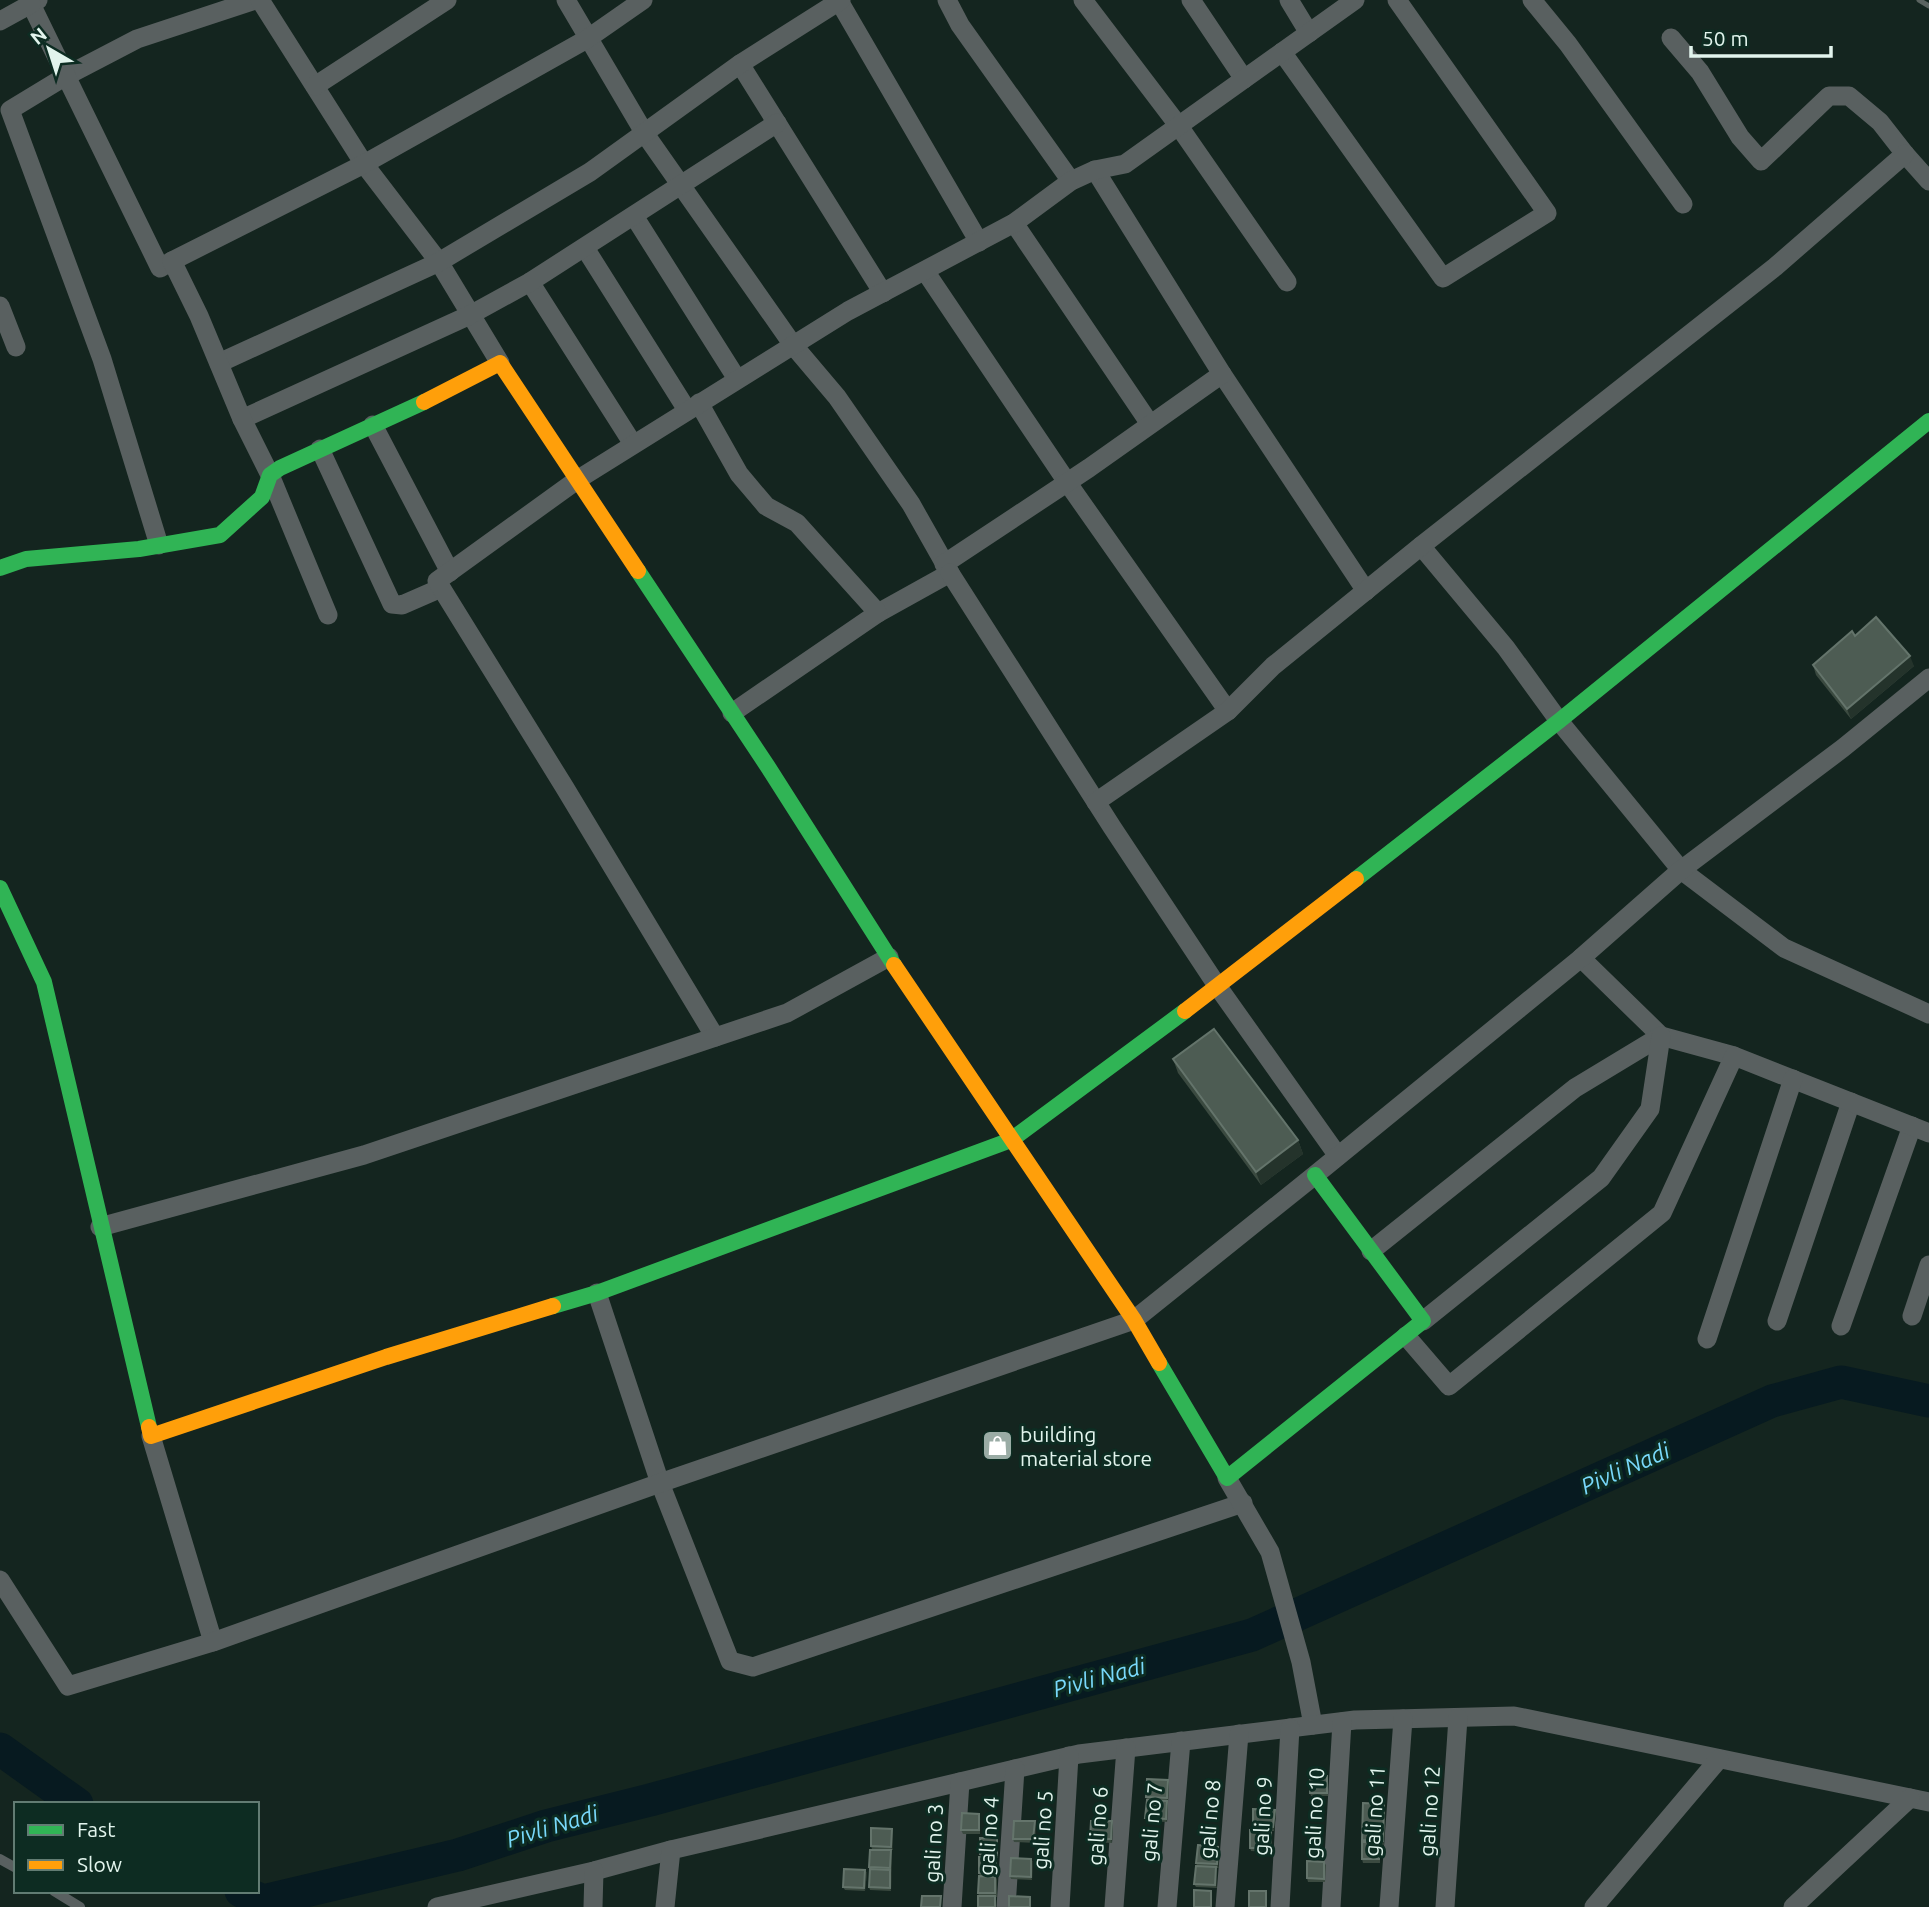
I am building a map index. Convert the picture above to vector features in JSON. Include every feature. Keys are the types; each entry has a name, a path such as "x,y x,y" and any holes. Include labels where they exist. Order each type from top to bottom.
{"street":[{"path":"315,86 447,0"},
{"path":"566,0 645,134 793,345 837,397 911,503 947,568 1096,802 1218,987 1338,1156"},
{"path":"0,21 34,2 66,76 160,268 364,164 587,39 643,0"},
{"path":"947,0 960,25 1071,181"},
{"path":"1083,0 1178,125 1287,282"},
{"path":"1191,0 1244,79"},
{"path":"1289,0 1309,33"},
{"path":"320,449 392,604 402,605 445,580 577,480 737,379 883,293 1014,223 1071,181 1095,170 1125,164 1355,0"},
{"path":"1282,52 1443,278 1547,214 1397,0"},
{"path":"1532,0 1568,44 1683,204"},
{"path":"159,545 102,359 10,110 66,76 137,39 251,1 315,86 364,164 439,262 500,363 732,713 889,957 1133,1320 1270,1552 1301,1662 1313,1725"},
{"path":"219,363 439,262 590,172 740,64 840,1 979,242"},
{"path":"1671,38 1700,72 1740,136 1761,161 1829,96 1849,96 1880,122 1929,181"},
{"path":"740,64 883,293"},
{"path":"242,419 470,315 530,282 777,123"},
{"path":"1096,802 1228,710 1273,666 1775,267 1905,154"},
{"path":"1095,170 1222,374 1366,591"},
{"path":"634,216 737,379"},
{"path":"1014,223 1150,424"},
{"path":"585,248 739,474 766,506 797,523 878,614"},
{"path":"172,261 242,419 270,475 328,615"},
{"path":"925,271 1067,482 1228,710"},
{"path":"530,282 633,443"},
{"path":"0,306 16,347"},
{"path":"0,568 26,559 159,545 220,535 262,497 270,475 280,468 453,389 500,363"},
{"path":"732,713 947,568 1222,374"},
{"path":"151,1436 386,1357 597,1293 1011,1140 1218,987 1559,721 1929,421"},
{"path":"373,425 445,580 565,788 715,1037"},
{"path":"1421,546 1506,648 1559,721 1681,870 1784,948 1929,1014"},
{"path":"0,1580 68,1686 213,1642 660,1483 1133,1320 1581,958 1681,870 1843,748 1929,678"},
{"path":"0,888 44,982 151,1436 213,1642"},
{"path":"100,1227 364,1155 787,1013 889,957"},
{"path":"1581,958 1661,1036 1734,1056 1921,1129 1842,1326"},
{"path":"1371,1251 1575,1088 1661,1036"},
{"path":"1227,1478 1601,1178 1650,1109 1661,1036"},
{"path":"1406,1336 1449,1386 1662,1213 1734,1056"},
{"path":"1707,1339 1793,1079"},
{"path":"1777,1321 1851,1102"},
{"path":"1315,1175 1423,1321"},
{"path":"1912,1316 1929,1265"},
{"path":"597,1293 660,1483 730,1661 753,1667 1243,1503"},
{"path":"437,1907 486,1902 671,1850 1069,1756 1342,1722 1514,1716 1920,1800"},
{"name":"gali no 12","path":"1445,1907 1458,1717"},
{"name":"gali no 11","path":"1389,1907 1403,1719"},
{"name":"gali no 10","path":"1331,1907 1342,1722"},
{"name":"gali no 9","path":"1280,1907 1290,1728"},
{"name":"gali no 8","path":"1225,1907 1240,1734"},
{"name":"gali no 7","path":"1167,1907 1181,1741"},
{"name":"gali no 6","path":"1114,1907 1126,1748"},
{"name":"gali no 5","path":"1060,1907 1069,1756"},
{"path":"1594,1907 1719,1759"},
{"name":"gali no 4","path":"1006,1907 1015,1769"},
{"name":"gali no 3","path":"953,1907 960,1782"},
{"path":"1793,1907 1920,1800"},
{"path":"665,1907 671,1850"},
{"path":"593,1907 594,1871"}],"lane":[{"path":"57,1893 80,1907"}],"building":[{"path":"1876,617 1910,656 1847,709 1813,665 1852,631 1855,636"},
{"path":"1214,1029 1298,1140 1256,1172 1173,1059"},
{"path":"1310,1776 1327,1776 1327,1793 1310,1793"},
{"path":"1147,1779 1168,1780 1167,1798 1146,1797"},
{"path":"1147,1800 1167,1801 1166,1819 1145,1818"},
{"path":"1363,1803 1384,1804 1383,1841 1362,1840"},
{"path":"1253,1809 1275,1810 1273,1827 1253,1826"},
{"path":"962,1813 979,1814 979,1830 961,1830"},
{"path":"1014,1821 1035,1821 1033,1839 1013,1839"},
{"path":"1091,1821 1112,1821 1111,1839 1090,1839"},
{"path":"871,1828 892,1829 891,1847 871,1846"},
{"path":"1250,1830 1271,1831 1270,1848 1250,1848"},
{"path":"980,1838 997,1838 997,1855 980,1854"},
{"path":"1362,1842 1379,1842 1379,1859 1362,1859"},
{"path":"1198,1845 1218,1847 1217,1864 1196,1863"},
{"path":"870,1850 891,1850 890,1868 869,1867"},
{"path":"979,1857 996,1857 996,1874 979,1873"},
{"path":"1011,1858 1031,1859 1031,1877 1010,1876"},
{"path":"1307,1861 1324,1862 1324,1879 1307,1878"},
{"path":"1196,1866 1216,1867 1215,1885 1194,1884"},
{"path":"844,1869 865,1870 864,1888 843,1887"},
{"path":"870,1869 890,1870 890,1888 869,1887"},
{"path":"979,1876 995,1877 995,1893 978,1893"},
{"path":"1194,1890 1211,1891 1211,1907 1194,1907"},
{"path":"1249,1891 1266,1891 1266,1907 1249,1907"},
{"path":"922,1896 941,1896 940,1907 921,1907"},
{"path":"978,1896 995,1896 995,1907 978,1907"},
{"path":"1009,1896 1030,1897 1030,1907 1009,1907"}],"waterway":[{"name":"Pivli Nadi","path":"245,1893 263,1901 458,1855 546,1826 1252,1635 1772,1401 1841,1382 1929,1401"},
{"name":"Pivli Nadi","path":"0,1749 74,1802"}],"railway":[{"path":"1919,0 1929,6"}],"traffic: fast":[{"path":"0,568 26,559 139,549 220,535 262,497 270,475 280,468 424,402"},
{"path":"1356,879 1559,721 1929,421"},
{"path":"638,571 768,767 894,965"},
{"path":"0,888 44,982 149,1427"},
{"path":"553,1306 597,1293 1011,1140 1185,1011"},
{"path":"1159,1363 1227,1478 1423,1321 1315,1175"}],"traffic: slow":[{"path":"424,402 500,363 638,571"},
{"path":"1185,1011 1356,879"},
{"path":"894,965 1134,1320 1159,1363"},
{"path":"149,1427 151,1436 386,1357 553,1306"}],"place":[{"name":"building material store","path":"997,1446"}]}
